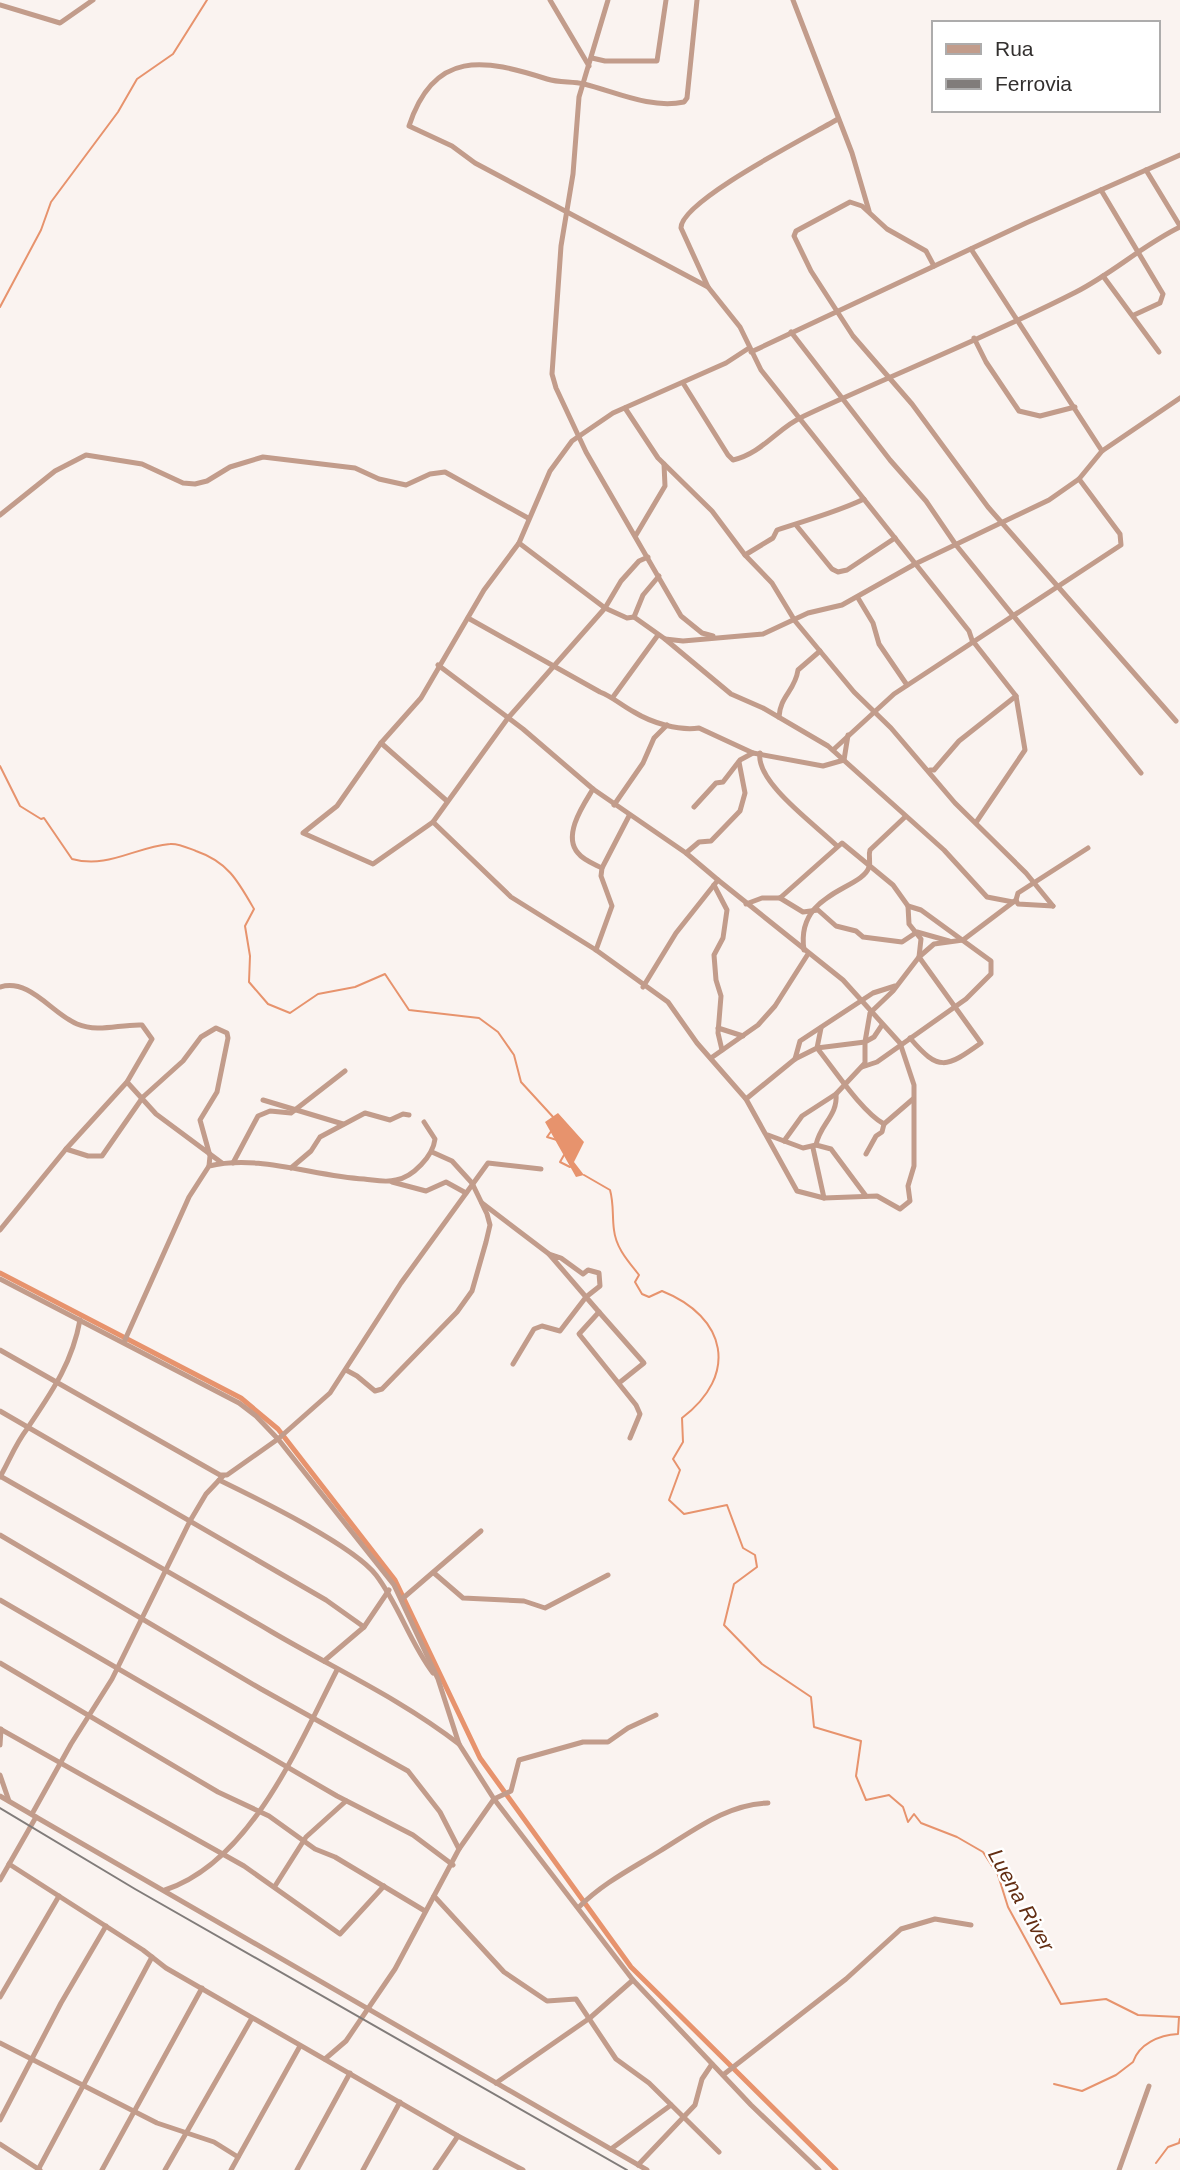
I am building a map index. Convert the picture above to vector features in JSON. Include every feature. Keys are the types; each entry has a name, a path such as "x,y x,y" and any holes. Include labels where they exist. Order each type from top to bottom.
{"street":[{"path":"0,5 60,23 93,0"},
{"path":"550,0 589,66"},
{"path":"608,0 582,83 552,374 577,436 681,616 702,634 713,636"},
{"path":"592,58 605,61 657,61 666,0"},
{"path":"697,0 687,98 684,102 629,98 582,83 558,82 494,64 467,64 447,71 437,80 409,124 708,287"},
{"path":"793,0 864,188 870,212"},
{"path":"581,53 594,48"},
{"path":"838,119 714,190 685,215 681,228 708,287 740,327 751,353 969,631 972,640 1016,696 1025,750 977,821"},
{"path":"643,548 639,561 621,581 606,608 508,718 433,822 373,864 303,833 337,806 381,743 421,698 438,665 519,543 555,463 577,436 596,422 625,408 751,353 971,248 1180,155"},
{"path":"683,383 733,460 757,452 801,417 1016,321 1103,276 1180,227 1146,170"},
{"path":"1101,190 1154,275 1163,299 1134,315"},
{"path":"934,266 926,251 887,229 870,212 850,202 796,231 794,236 835,311 1003,523 1176,721"},
{"path":"971,248 1102,451"},
{"path":"1103,276 1159,352"},
{"path":"791,332 957,545 1141,773"},
{"path":"974,338 986,362 1019,411 1040,415 1075,407"},
{"path":"740,356 751,353"},
{"path":"666,639 683,641 713,636 763,634 807,613 832,609 858,598 915,564 1049,500 1079,479 1102,451 1180,397"},
{"path":"519,543 606,608 626,618 635,617 732,694 779,717 833,750 944,850 987,897 1018,904 1052,907 1034,882 977,821 955,803 929,770 820,651 795,621 772,583 745,555 703,501 664,464 625,408"},
{"path":"0,515 55,471 86,455 132,461 183,483 195,484 207,481 230,467 263,457 355,468 372,477 406,485 430,474 445,472 528,518"},
{"path":"636,535 665,486 664,464"},
{"path":"833,750 874,711 907,685 1123,542 1079,479"},
{"path":"665,486 682,482"},
{"path":"745,555 773,538 777,530 864,499"},
{"path":"796,525 832,569 838,572 847,570 895,538"},
{"path":"639,561 649,557"},
{"path":"635,617 643,595 659,576"},
{"path":"858,598 873,623 879,644 907,685"},
{"path":"468,618 613,697 632,712 667,725 699,728 752,752 823,766 845,760"},
{"path":"613,697 658,635"},
{"path":"779,717 780,704 798,681 798,670 820,651"},
{"path":"433,822 511,897 596,950 643,987 668,1002 746,1099 797,1191 824,1198 877,1196 900,1209 910,1201 908,1186 914,1166 914,1079 900,1043 870,1013 843,980 806,952 772,920 716,882 686,853 593,789 508,718 438,665"},
{"path":"929,770 934,770 959,741 1016,696"},
{"path":"614,805 643,763 654,738 667,725"},
{"path":"845,760 848,735"},
{"path":"381,743 447,801"},
{"path":"686,853 699,842 711,841 740,811 745,790 738,747"},
{"path":"694,807 716,783 723,782 740,761 752,752"},
{"path":"760,753 761,766 787,802 836,845 844,845 893,885 908,906 909,924 921,939 919,957 981,1043 958,1060 937,1063 910,1038"},
{"path":"593,789 576,819 573,845 579,855 602,868"},
{"path":"596,950 612,906 601,876 602,868 629,816"},
{"path":"711,1058 743,1037 775,1006 806,952 803,935 821,900 858,878 869,866 870,850 905,817"},
{"path":"780,898 836,845"},
{"path":"784,1142 802,1116 836,1094 862,1067 866,1059 865,1042 870,1013 919,957 934,944 963,940 1014,901 1018,893 1088,848"},
{"path":"643,987 676,933 716,882"},
{"path":"716,882 727,910 724,934 714,953 715,976 721,996 718,1028 722,1050"},
{"path":"746,904 762,898 780,898 803,912 816,910 836,926 856,931 863,937 902,943 917,932"},
{"path":"862,1067 877,1062 954,1007 987,979 992,968 988,957 921,910 908,906"},
{"path":"917,932 949,941"},
{"path":"0,979 2,987 18,986 77,1024 113,1030 142,1025 152,1039 127,1082 66,1149 0,1230"},
{"path":"795,1059 797,1044 860,1001 895,986"},
{"path":"746,1099 795,1059 817,1048 865,1042 874,1037 882,1025"},
{"path":"66,1149 88,1156 102,1156 143,1097 183,1061 201,1037 216,1028 227,1033 217,1092 200,1120 210,1156 209,1166 189,1197 124,1342"},
{"path":"718,1028 743,1037"},
{"path":"817,1048 821,1028"},
{"path":"817,1048 865,1109 884,1124"},
{"path":"233,1163 258,1116 270,1111 294,1111 345,1071"},
{"path":"127,1082 156,1114 222,1163"},
{"path":"824,1198 815,1147 820,1130 835,1110 836,1094"},
{"path":"866,1154 876,1136 882,1132 884,1124 914,1099"},
{"path":"263,1100 294,1111 335,1119 343,1124"},
{"path":"291,1168 311,1151 320,1137 365,1112 390,1120 403,1114 409,1115"},
{"path":"388,1182 407,1177 432,1152 435,1139 424,1122"},
{"path":"768,1135 784,1142 826,1146 835,1153 866,1196"},
{"path":"346,1370 358,1376 375,1391 382,1389 457,1312 472,1291 490,1225 472,1183 452,1161 432,1152"},
{"path":"209,1166 233,1163 291,1168 388,1182 426,1191 446,1182 466,1193"},
{"path":"0,1880 61,1764 112,1679 190,1521 221,1478 278,1439 318,1405 346,1370 401,1283 488,1163 541,1169"},
{"path":"480,1202 549,1254 644,1363 619,1383"},
{"path":"513,1364 534,1329 542,1326 560,1331 586,1297 600,1286 599,1273 588,1270 583,1274 561,1258 549,1254"},
{"path":"0,1279 239,1403 278,1439 394,1585 438,1679 459,1744 494,1799 633,1980 723,2076 819,2170"},
{"path":"599,1312 579,1334 640,1414 630,1437"},
{"path":"80,1320 72,1354 58,1385 27,1428 0,1476 168,1570 337,1670 397,1700 459,1744"},
{"path":"0,1350 364,1562 387,1590 438,1679"},
{"path":"0,1411 326,1600 364,1627"},
{"path":"402,1599 481,1531"},
{"path":"0,1535 142,1620 193,1646 312,1718 408,1771 440,1812 459,1849"},
{"path":"434,1573 463,1598 524,1601 545,1608 608,1575"},
{"path":"324,1661 341,1650 364,1627 387,1590 394,1585"},
{"path":"0,1600 346,1801 413,1835 453,1865"},
{"path":"0,1664 218,1792 261,1811 303,1842 425,1911"},
{"path":"165,1890 191,1879 223,1853 261,1811 337,1670"},
{"path":"325,2059 346,2041 395,1969 453,1865 459,1849 494,1799 511,1791 520,1759 583,1742 608,1742 628,1728 656,1716"},
{"path":"0,1745 1,1729 223,1853 342,1934 384,1886"},
{"path":"0,1775 9,1801"},
{"path":"0,1796 647,2170"},
{"path":"275,1886 303,1842 346,1801"},
{"path":"579,1907 630,1867 701,1825 746,1805 768,1803"},
{"path":"9,1864 202,1989 520,2169"},
{"path":"0,1997 59,1896"},
{"path":"434,1896 502,1970 547,2001 576,1999 616,2059 649,2083 719,2152"},
{"path":"723,2076 846,1979 901,1929 935,1919 971,1925"},
{"path":"0,2120 32,2057 106,1926"},
{"path":"0,2144 39,2170 152,1957"},
{"path":"496,2083 589,2019 633,1980"},
{"path":"102,2170 202,1989"},
{"path":"165,2170 252,2018"},
{"path":"0,2043 157,2123 188,2132 221,2146 238,2157"},
{"path":"230,2170 300,2046"},
{"path":"638,2165 698,2100 700,2082 712,2064"},
{"path":"297,2170 350,2073"},
{"path":"1119,2170 1149,2086"},
{"path":"363,2170 400,2102"},
{"path":"611,2149 671,2105"},
{"path":"435,2170 452,2141 458,2136"}],"shaded area":[{"path":"558,1113 584,1142 574,1162 584,1175 576,1177 545,1122"}],"waterway":[{"path":"0,307 41,230 51,202 118,112 137,79 173,54 207,0"},
{"name":"Luena River","path":"0,766 20,806 41,819 44,818 72,859 98,861 173,844 207,856 224,867 237,881 254,909 245,926 250,956 249,982 268,1004 290,1013 318,994 355,987 385,974 409,1010 479,1018 498,1032 514,1055 521,1082 554,1118"},
{"name":"Luena River","path":"552,1130 547,1137 557,1140"},
{"name":"Luena River","path":"564,1155 560,1162 570,1167"},
{"name":"Luena River","path":"584,1175 610,1190 615,1237 623,1254 639,1275 635,1282 642,1294 649,1297 662,1291 684,1302 701,1316 712,1331 718,1348 718,1366 712,1384 700,1401 682,1418 683,1442 673,1459 680,1470 669,1500 684,1514 727,1505 743,1548 755,1555 757,1567 734,1584 724,1625 762,1664 811,1697 814,1727 861,1741 856,1776 866,1800 889,1795 903,1807 908,1822 914,1814 921,1823 957,1837 983,1852 998,1875 1008,1907 1061,2004 1106,1999 1138,2015 1180,2017"},
{"path":"0,1273 241,1398 278,1429 395,1580 480,1758 631,1967 836,2170"},
{"path":"1054,2084 1082,2091 1116,2075 1133,2062 1145,2045 1164,2036 1178,2034 1179,2017"},
{"path":"1156,2163 1168,2147 1179,2143 1180,2139"}],"railway":[{"path":"0,1808 135,1889 627,2170"}]}
